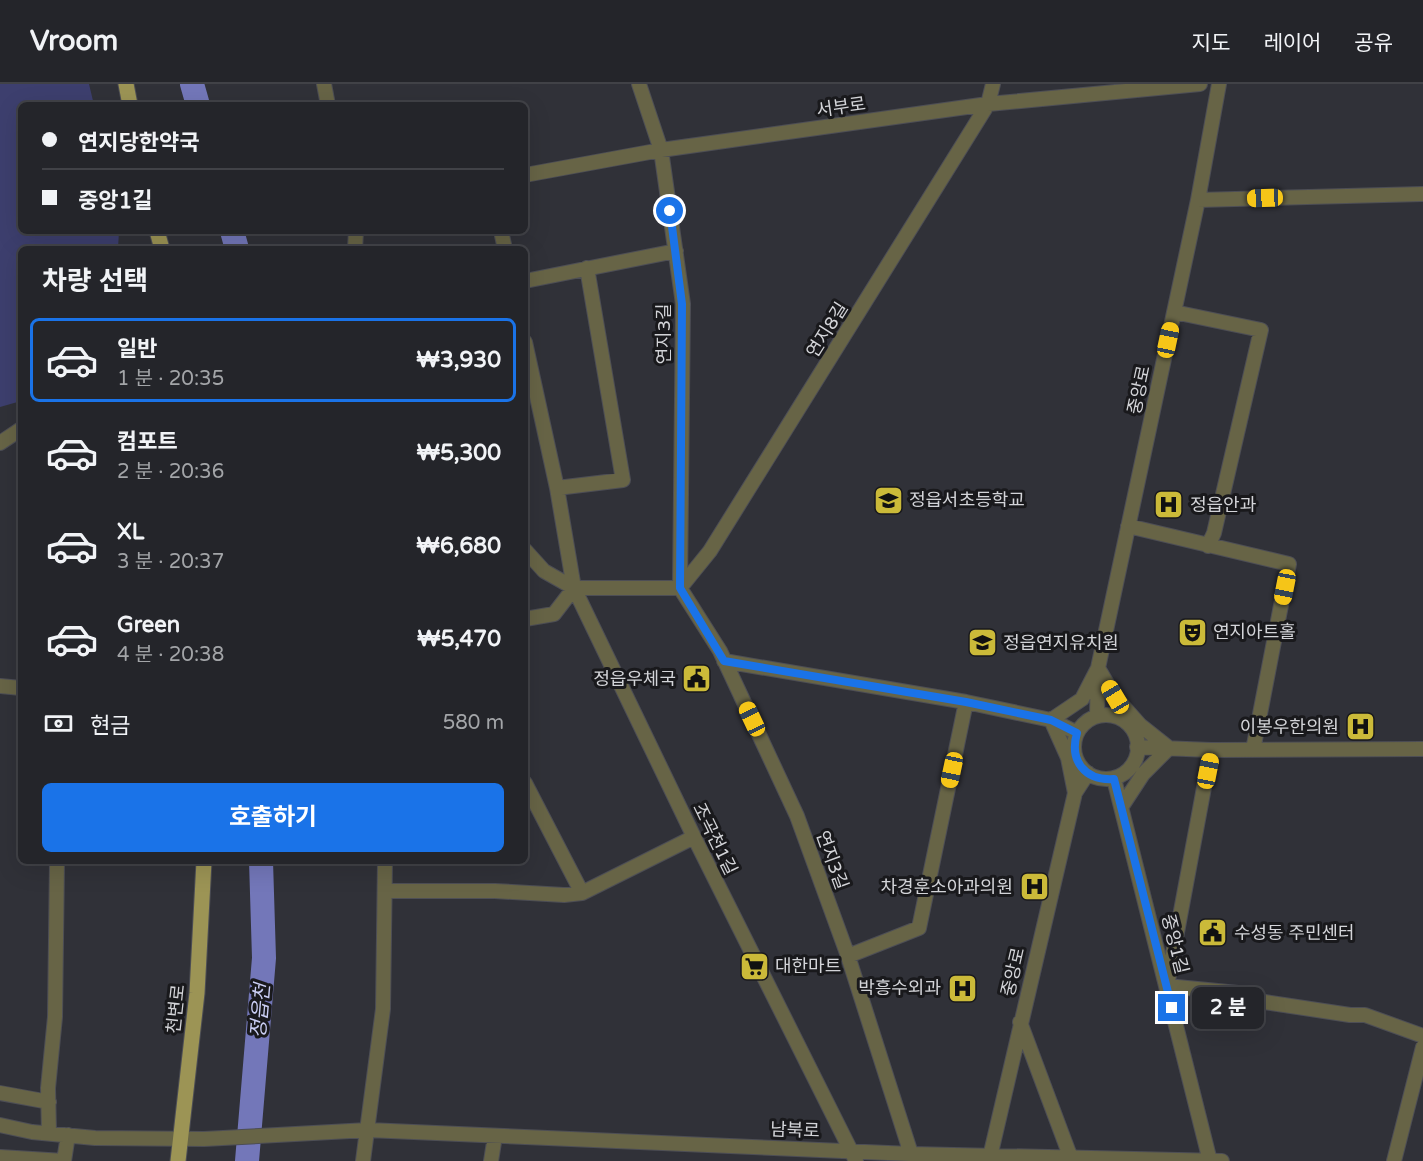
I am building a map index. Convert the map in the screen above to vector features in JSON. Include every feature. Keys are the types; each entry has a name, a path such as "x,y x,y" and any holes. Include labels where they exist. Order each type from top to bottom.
{"main road":[{"path":"126,84 129,102"},
{"name":"천변로","path":"178,1161 197,993 204,864"}],"street":[{"path":"324,84 327,102"},
{"name":"연지3길","path":"639,84 661,150 682,304 680,588 724,661 797,816 848,956 912,1158"},
{"name":"연지8길","path":"680,588 710,551 988,104 993,84"},
{"name":"서부로","path":"528,175 661,150 988,104 1200,84"},
{"name":"중앙로","path":"1098,668 1198,200 1219,84"},
{"path":"1198,200 1423,194"},
{"path":"528,280 676,251"},
{"path":"557,488 623,480 587,268"},
{"path":"1174,312 1261,330 1214,533 1208,546"},
{"name":"조곡천1길","path":"528,356 557,488 574,588 694,837 854,1156"},
{"path":"0,443 18,431"},
{"path":"1128,526 1289,564 1252,750"},
{"path":"528,553 544,572 574,588 680,588"},
{"path":"528,619 554,614 574,588"},
{"path":"724,661 966,702 1051,720 1077,733"},
{"path":"1097,716 1098,668"},
{"path":"1051,720 1082,699 1098,668"},
{"path":"1098,668 1115,697 1140,725 1169,748"},
{"path":"0,686 18,688"},
{"path":"848,956 919,928 966,702"},
{"path":"1103,714 1115,716 1127,723 1135,735 1137,758 1131,767 1114,779 1104,779 1088,773 1076,757 1074,745 1077,733 1083,724 1097,716 1103,714"},
{"path":"1051,720 1068,758 1075,793"},
{"path":"1137,747 1212,750 1423,749"},
{"path":"1075,793 1092,785 1111,790 1122,806 1143,774 1169,748"},
{"path":"1212,750 1167,986 1220,990 1238,993 1251,1000 1350,1015 1365,1015 1423,1036"},
{"path":"1075,793 1088,773"},
{"name":"중앙1길","path":"1114,779 1210,1161"},
{"path":"528,789 582,893"},
{"name":"중앙로","path":"990,1159 1075,793"},
{"path":"386,891 495,891 564,895 582,893 694,837"},
{"path":"35,1159 44,1133 49,1102 48,1088 55,1017 57,864"},
{"path":"363,1161 383,1009 385,864"},
{"path":"1020,1022 1072,1160"},
{"path":"1394,1161 1423,1047"},
{"path":"0,1093 49,1102"},
{"name":"남북로","path":"0,1125 44,1133 95,1138 182,1140 368,1130 739,1146 854,1156 1222,1161"},
{"path":"0,1157 63,1161 68,1135"},
{"path":"491,1161 495,1136"},
{"path":"739,1146 739,1161"}],"shaded area":[{"path":"0,84 89,84 93,102 18,102 18,234 119,234 118,246 18,246 18,402 0,407"}],"waterway":[{"name":"정읍천","path":"192,84 197,102"},
{"name":"정읍천","path":"233,234 236,246"},
{"name":"정읍천","path":"247,1161 264,958 261,864"}],"place":[{"name":"정읍서초등학교","path":"888,500"},
{"name":"정읍안과","path":"1169,505"},
{"name":"연지아트홀","path":"1192,632"},
{"name":"정읍연지유치원","path":"982,643"},
{"name":"정읍우체국","path":"697,679"},
{"name":"이봉우한의원","path":"1360,727"},
{"name":"차경훈소아과의원","path":"1034,887"},
{"name":"수성동 주민센터","path":"1213,933"},
{"name":"대한마트","path":"754,966"},
{"name":"박흥수외과","path":"962,988"}],"route":[{"path":"670,211 682,304 680,588 724,661 966,702 1051,720 1077,733 1074,745 1076,757 1082,768 1092,776 1114,779 1172,1008"}]}
